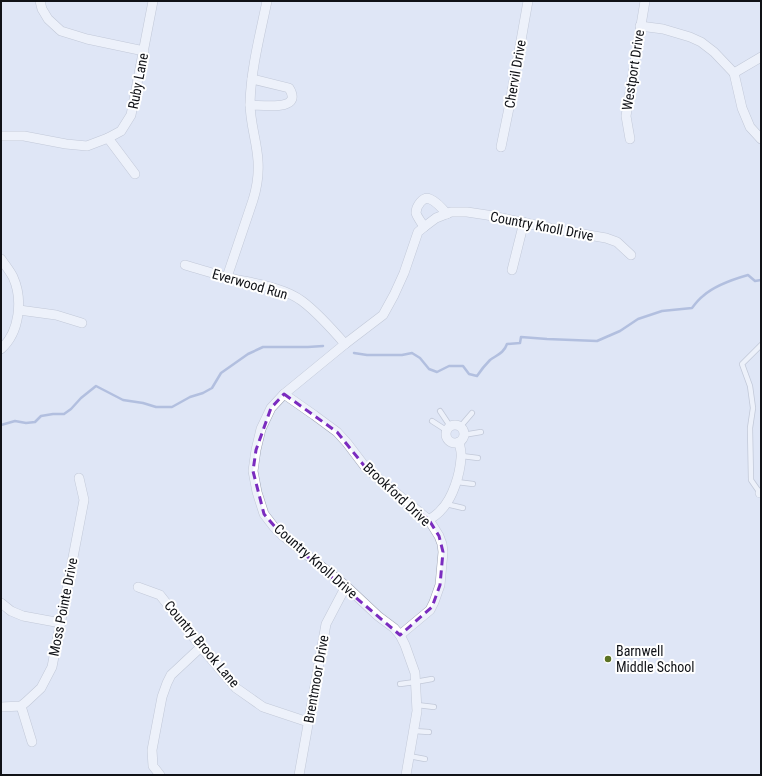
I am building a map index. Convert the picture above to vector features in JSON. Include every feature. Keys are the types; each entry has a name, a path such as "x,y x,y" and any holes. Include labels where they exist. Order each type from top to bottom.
{"street":[{"path":"40,1 42,9 48,18 61,31 87,40 144,51"},
{"name":"Ruby Lane","path":"1,136 24,136 66,144 87,146 121,131 131,116 153,1"},
{"path":"227,277 253,200 258,175 258,160 250,105 252,79 267,1"},
{"name":"Chervil Drive","path":"501,146 528,1"},
{"name":"Westport Drive","path":"630,139 626,116 645,1"},
{"path":"640,26 663,29 690,37 701,42 714,52 734,73 742,108 750,127 761,139"},
{"path":"734,73 761,57"},
{"path":"250,105 283,106 292,99 292,93 289,88 252,79"},
{"path":"108,138 135,174"},
{"path":"424,226 416,213 417,206 422,200 426,198 431,200 439,205 447,214"},
{"name":"Country Knoll Drive","path":"406,775 417,705 415,673 405,644 394,628 378,616 346,586 282,535 264,514 257,492 253,471 261,429 271,408 284,394 383,315 404,273 418,232 436,218 451,212 468,212 524,222 606,238 617,242 631,255"},
{"path":"512,270 524,222"},
{"path":"1,259 13,277 18,296 19,310 14,331 1,349"},
{"name":"Everwood Run","path":"184,265 290,294 301,300 322,318 345,344"},
{"path":"19,310 56,314 82,323"},
{"name":"Brookford Drive","path":"284,394 337,432 366,468 429,520 439,536 443,552 438,594 430,610 400,635"},
{"path":"429,520 441,510 450,499 456,482 462,456 461,434 454,425 448,428 446,434 447,440 452,443 455,443 461,434"},
{"name":"Moss Pointe Drive","path":"21,706 41,688 52,667 84,500 79,478"},
{"name":"Brentmoor Drive","path":"299,775 326,624 346,586"},
{"name":"Country Brook Lane","path":"138,587 160,595 236,688 262,707 308,722"},
{"path":"1,603 11,611 23,616 61,623"},
{"path":"160,775 153,766 152,750 162,696 166,683 171,675 201,647"},
{"path":"1,707 21,706 32,742"}],"lane":[{"path":"760,493 751,480 750,428 753,408 750,386 742,364 761,345"},
{"path":"440,411 448,428"},
{"path":"461,434 472,413"},
{"path":"432,421 448,428"},
{"path":"461,434 481,432"},
{"path":"462,456 478,458"},
{"path":"456,482 473,484"},
{"path":"446,504 463,508"},
{"path":"400,684 432,679"},
{"path":"417,705 434,707"},
{"path":"414,731 429,732"},
{"path":"409,756 425,758"}],"highlighted area":[{"path":"284,394 337,432 366,468 429,520 439,536 443,552 440,585 432,607 400,635 282,535 264,514 253,471 256,450 271,408"}],"waterway":[{"path":"354,353 367,355 402,355 412,353 420,358 429,369 437,372 449,366 463,366 469,374 477,376 490,360 502,352 507,344 520,343 521,337 597,341 620,331 638,319 662,311 692,308 708,292 731,281 748,275 755,281 761,280"},
{"path":"1,425 15,421 26,423 35,422 41,416 64,414 96,386 123,400 143,403 156,407 172,407 190,397 203,393 212,388 221,373 248,354 263,347 323,346"}],"place":[{"name":"Barnwell Middle School","path":"608,659"}]}
